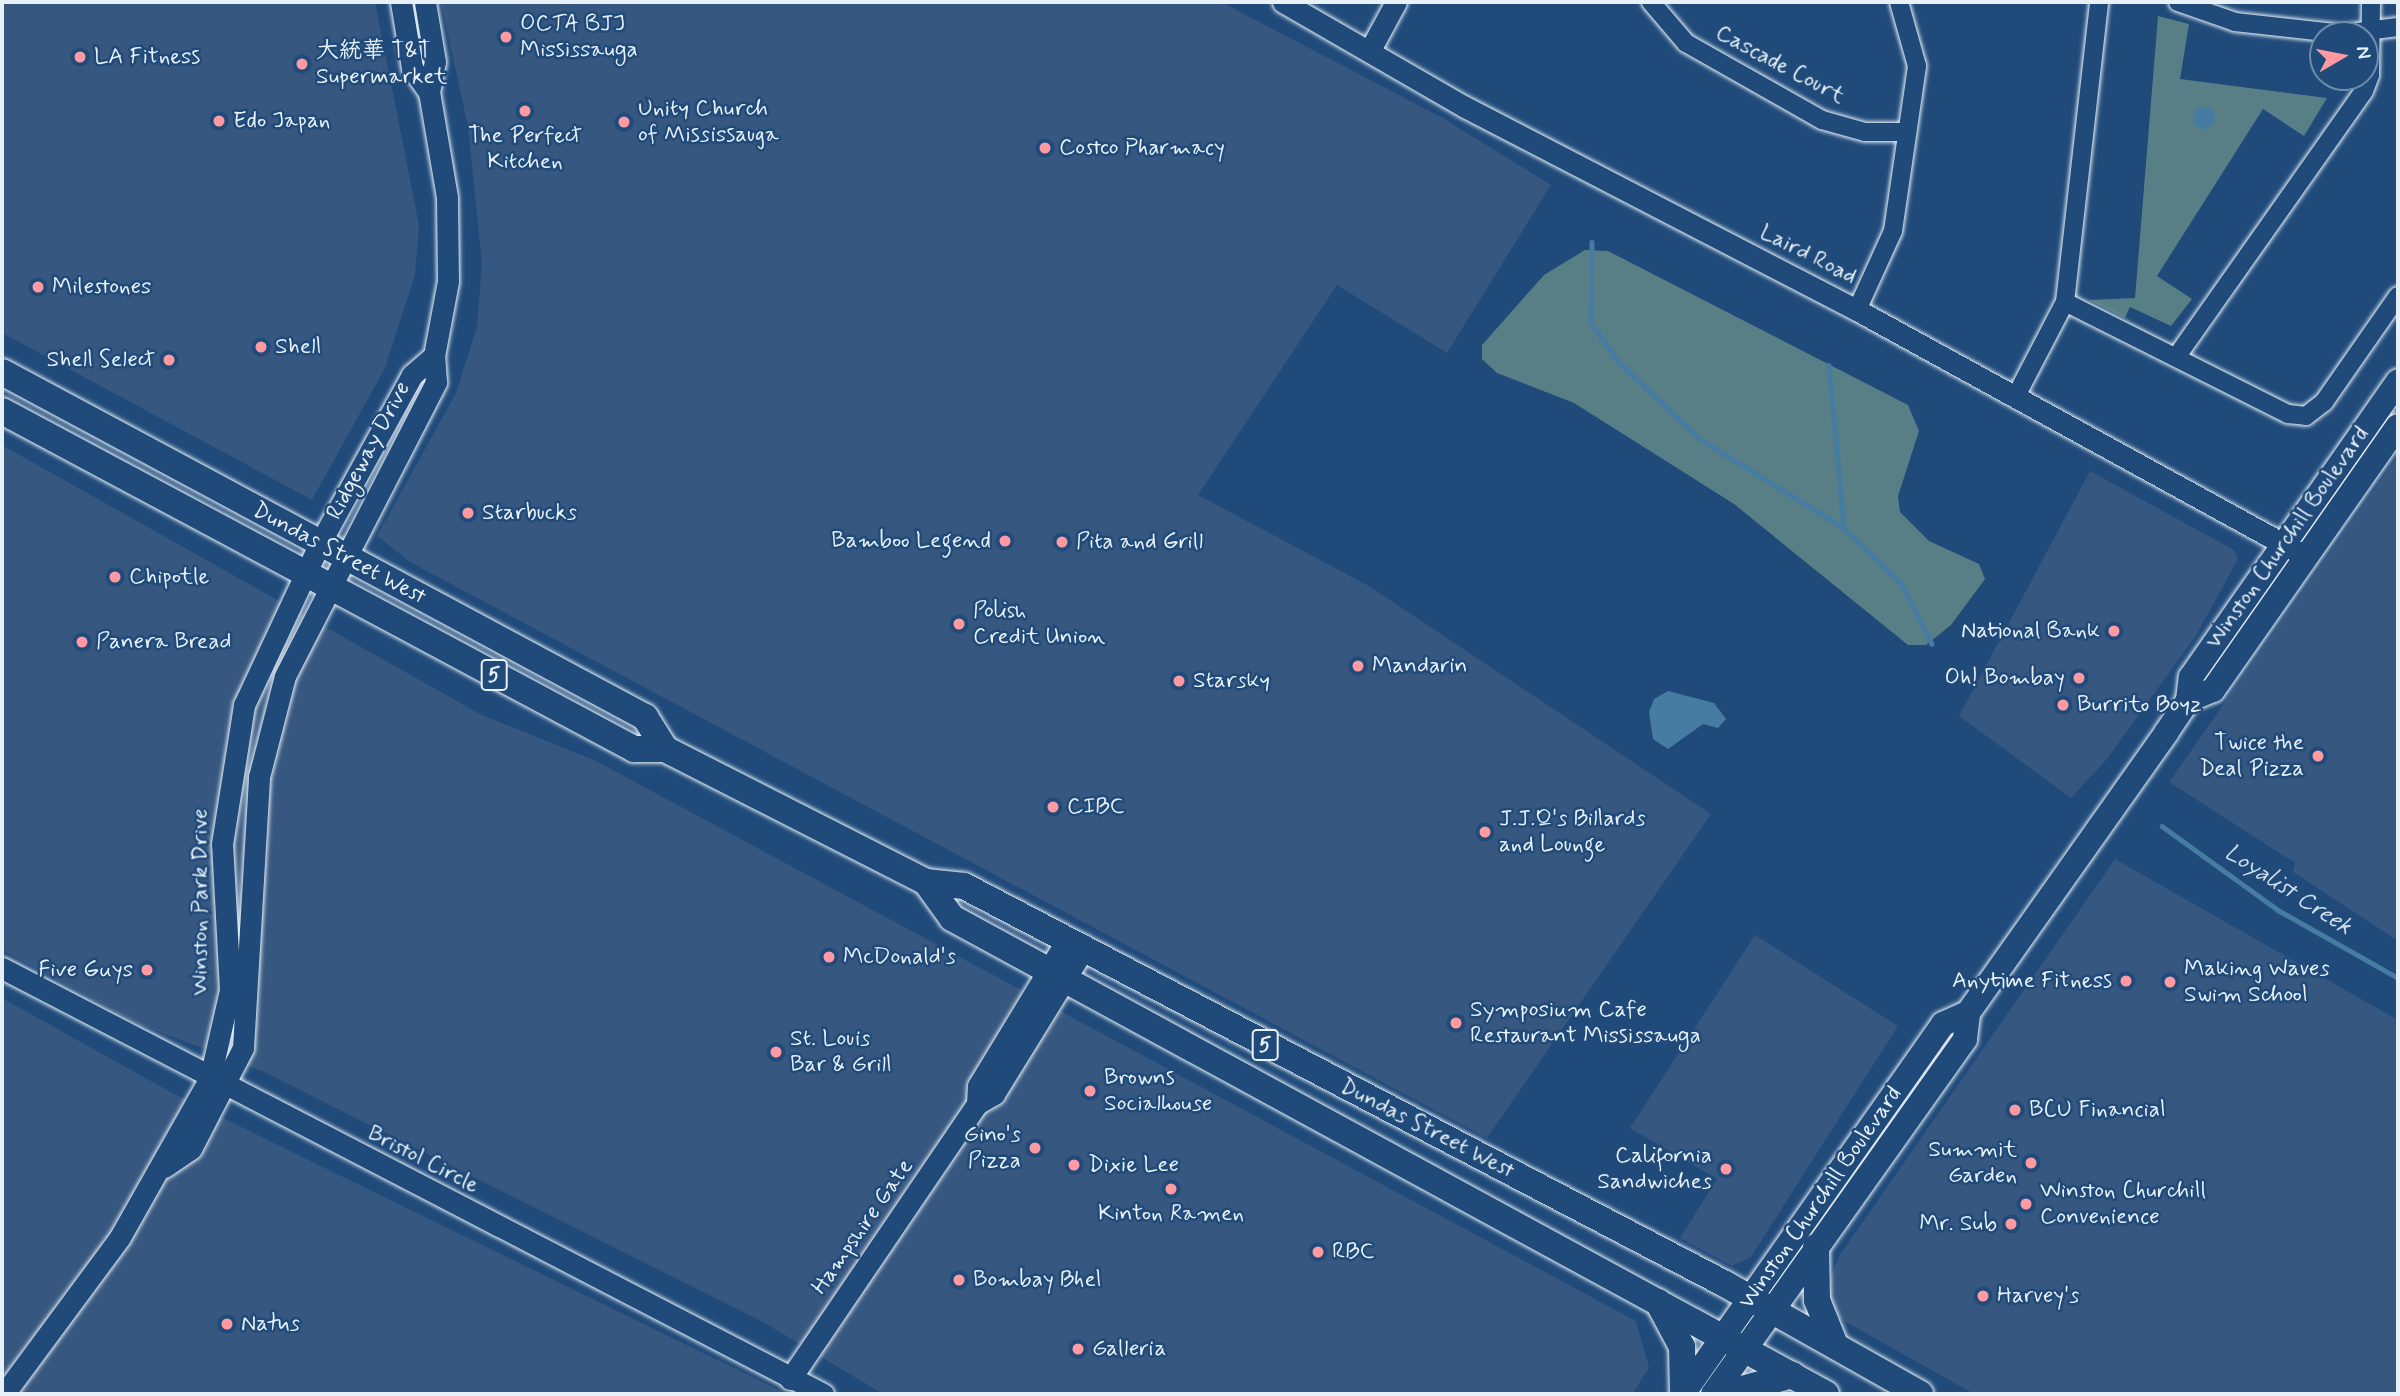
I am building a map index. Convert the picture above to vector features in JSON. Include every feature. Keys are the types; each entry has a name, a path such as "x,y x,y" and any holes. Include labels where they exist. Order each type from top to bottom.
{"main road":[{"name":"Dundas Street West","path":"2,372 325,564"},
{"name":"Winston Churchill Boulevard","path":"1761,1305 1816,1247 1965,1039 1968,1013 2188,700 2191,677 2398,381"},
{"name":"Dundas Street West","path":"2,411 645,717 665,749 926,882 964,886 1761,1305 1920,1394"},
{"name":"Winston Churchill Boulevard","path":"2188,700 2213,690 2398,426"},
{"name":"Dundas Street West","path":"926,882 952,918 1826,1394"},
{"name":"Winston Churchill Boulevard","path":"1683,1394 1734,1344 1943,1024 1968,1013"},
{"path":"1816,1247 1817,1300 1835,1346"},
{"path":"1657,1300 1682,1347 1683,1394"},
{"name":"Winston Churchill Boulevard","path":"1713,1394 1734,1344"},
{"path":"1724,1394 1792,1376"}],"street":[{"name":"Ridgeway Drive","path":"401,2 412,68 429,92"},
{"name":"Ridgeway Drive","path":"325,564 436,382 433,356 447,293 447,197 429,92 435,62 425,2"},
{"name":"Laird Road","path":"1283,2 1465,107 1857,310 2307,557"},
{"path":"1370,50 1396,2"},
{"name":"Cascade Court","path":"1651,2 1686,43 1822,120 1865,132 1907,132"},
{"path":"1857,310 1892,230 1917,66 1899,2"},
{"path":"2016,396 2065,302 2099,2"},
{"path":"2178,2 2235,22 2309,30"},
{"path":"2370,21 2371,2"},
{"path":"2379,29 2398,27"},
{"path":"2177,356 2364,91"},
{"path":"2065,302 2288,414 2305,416 2324,402 2398,296"},
{"name":"Winston Park Drive","path":"219,1082 230,990 222,844 230,765 249,692 325,564"},
{"name":"Winston Park Drive","path":"4,1394 164,1167 191,1149 248,1016 258,777 285,676 325,564"},
{"name":"Hampshire Gate","path":"790,1379 977,1104 978,1086 1074,945"},
{"name":"Bristol Circle","path":"2,968 822,1394"}],"shaded area":[{"path":"2,2 375,2 419,225 415,275 385,368 312,500 2,333"},
{"path":"441,2 1221,2 1441,117 1551,185 1447,353 1337,285 1198,495 1369,586 1711,814 1487,1138 410,562 377,536 456,393 477,326 482,263 468,127"},
{"path":"2204,107 2212,110 2215,118 2212,126 2204,129 2196,126 2193,118 2196,110"},
{"path":"2,445 480,714 596,761 1636,1321 1649,1367 1633,1394 883,1394 763,1322 262,1071 139,1024 2,950"},
{"path":"2398,456 2398,941 2293,872 2295,863 2169,782"},
{"path":"2090,471 2234,550 2238,559 2197,634 2107,759 2071,798 1959,716"},
{"path":"1668,691 1714,703 1726,719 1718,728 1703,724 1668,749 1653,739 1649,712 1654,699"},
{"path":"2115,859 2398,1020 2398,1394 1974,1394 1844,1321 1831,1307 1828,1286 1839,1256"},
{"path":"1755,935 1898,1026 1751,1257 1732,1266 1680,1238 1717,1179 1630,1128"},
{"path":"2,998 176,1095 787,1394 2,1394"}],"green space":[{"path":"2158,16 2189,24 2180,79 2327,98 2304,136 2263,109 2157,276 2192,299 2171,326 2130,307 2125,318 2089,300 2135,298"},
{"path":"1585,250 1608,251 1908,405 1919,431 1898,496 1900,512 1929,541 1979,564 1985,579 1951,625 1926,645 1908,645 1734,504 1574,403 1497,373 1482,359 1482,345 1544,275"}],"waterway":[{"path":"1592,242 1591,322 1617,360 1700,439 1844,528 1901,583 1932,644"},
{"path":"1829,365 1844,527"},
{"name":"Loyalist Creek","path":"2162,826 2278,910 2398,978"}],"place":[{"name":"OCTA BJJ Mississauga","path":"506,37"},
{"name":"LA Fitness","path":"80,57"},
{"name":"大統華 T&T Supermarket","path":"302,64"},
{"name":"The Perfect Kitchen","path":"525,111"},
{"name":"Edo Japan","path":"219,121"},
{"name":"Unity Church of Mississauga","path":"624,122"},
{"name":"Costco Pharmacy","path":"1045,148"},
{"name":"Milestones","path":"38,287"},
{"name":"Shell","path":"261,347"},
{"name":"Shell Select","path":"169,360"},
{"name":"Starbucks","path":"468,513"},
{"name":"Bamboo Legend","path":"1005,541"},
{"name":"Pita and Grill","path":"1062,542"},
{"name":"Chipotle","path":"115,577"},
{"name":"Polish Credit Union","path":"959,624"},
{"name":"National Bank","path":"2114,631"},
{"name":"Panera Bread","path":"82,642"},
{"name":"Mandarin","path":"1358,666"},
{"name":"Oh! Bombay","path":"2079,678"},
{"name":"Starsky","path":"1179,681"},
{"name":"Burrito Boyz","path":"2063,705"},
{"name":"Twice the Deal Pizza","path":"2318,756"},
{"name":"CIBC","path":"1053,807"},
{"name":"J.J.Q's Billards and Lounge","path":"1485,832"},
{"name":"McDonald's","path":"829,957"},
{"name":"Five Guys","path":"147,970"},
{"name":"Anytime Fitness","path":"2126,981"},
{"name":"Making Waves Swim School","path":"2170,982"},
{"name":"Symposium Cafe Restaurant Mississauga","path":"1456,1023"},
{"name":"St. Louis Bar & Grill","path":"776,1052"},
{"name":"Browns Socialhouse","path":"1090,1091"},
{"name":"BCU Financial","path":"2015,1110"},
{"name":"Gino's Pizza","path":"1035,1148"},
{"name":"Summit Garden","path":"2031,1163"},
{"name":"Dixie Lee","path":"1074,1165"},
{"name":"California Sandwiches","path":"1726,1169"},
{"name":"Kinton Ramen","path":"1171,1189"},
{"name":"Winston Churchill Convenience","path":"2026,1204"},
{"name":"Mr. Sub","path":"2011,1224"},
{"name":"RBC","path":"1318,1252"},
{"name":"Bombay Bhel","path":"959,1280"},
{"name":"Harvey's","path":"1983,1296"},
{"name":"Natus","path":"227,1324"},
{"name":"Galleria","path":"1078,1349"}]}
